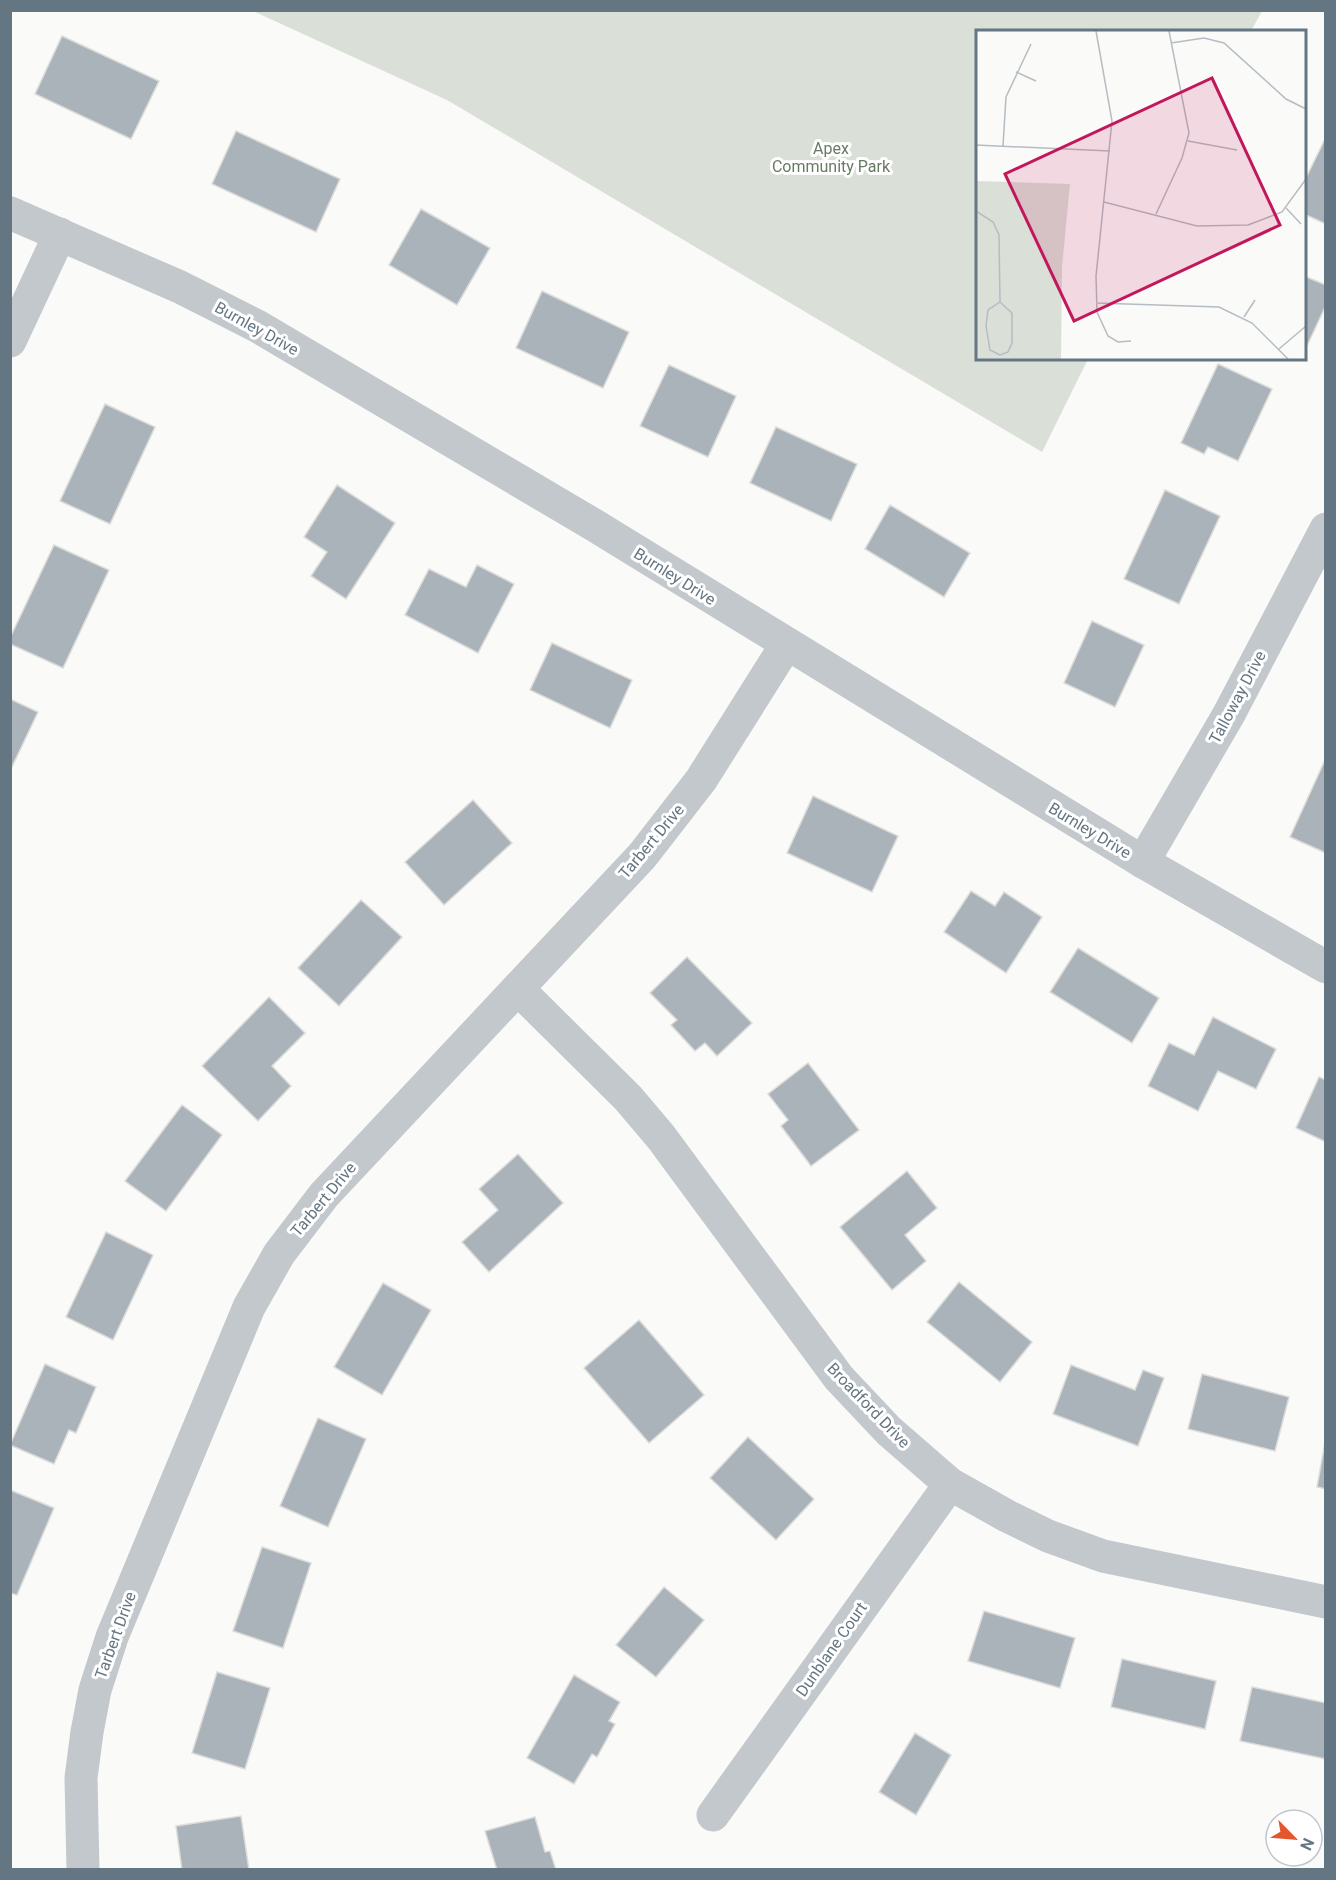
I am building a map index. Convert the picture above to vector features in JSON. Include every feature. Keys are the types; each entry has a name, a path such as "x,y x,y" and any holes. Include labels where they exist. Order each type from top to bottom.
{"street":[{"name":"Burnley Drive","path":"10,213 180,287 257,326 594,525 786,645 1143,862 1326,967"},
{"path":"10,341 60,234"},
{"name":"Talloway Drive","path":"1143,862 1229,714 1326,529"},
{"name":"Tarbert Drive","path":"83,1869 81,1778 95,1690 112,1637 249,1307 279,1254 324,1195 642,856 701,780 786,645"},
{"name":"Broadford Drive","path":"518,989 628,1098 661,1137 839,1378 889,1431 950,1484 1048,1536 1103,1556 1326,1602"},
{"name":"Dunblane Court","path":"713,1815 950,1484"}],"green space":[{"name":"Apex Community Park","path":"253,11 1262,11 1252,30 976,30 976,360 1088,360 1042,452 447,100"}],"building":[{"path":"62,36 159,81 131,139 35,94"},
{"path":"236,131 340,179 316,232 212,184"},
{"path":"1326,137 1326,224 1306,215 1306,178"},
{"path":"421,209 490,248 457,305 389,265"},
{"path":"1306,277 1326,285 1326,305 1306,348"},
{"path":"542,291 629,332 603,388 516,348"},
{"path":"1218,364 1272,389 1238,461 1208,447 1204,454 1181,443"},
{"path":"669,365 736,396 708,457 640,426"},
{"path":"105,404 155,427 110,524 60,501"},
{"path":"776,427 857,464 831,521 750,483"},
{"path":"337,485 395,523 346,599 311,576 327,552 304,537"},
{"path":"1165,490 1220,516 1179,604 1124,579"},
{"path":"890,505 970,553 944,597 865,549"},
{"path":"54,545 109,570 63,668 10,644 10,638"},
{"path":"477,565 514,584 478,653 405,615 429,569 466,587"},
{"path":"1092,621 1144,645 1115,707 1064,683"},
{"path":"552,643 632,680 610,728 530,690"},
{"path":"10,699 38,712 10,771"},
{"path":"1326,760 1326,853 1290,837"},
{"path":"813,796 898,836 872,892 787,853"},
{"path":"473,800 512,843 444,905 405,862"},
{"path":"971,891 995,906 1004,892 1042,917 1006,973 944,932"},
{"path":"361,900 402,937 339,1006 298,968"},
{"path":"1078,948 1159,998 1132,1043 1050,992"},
{"path":"687,957 752,1023 717,1056 705,1043 695,1051 671,1025 677,1020 650,993"},
{"path":"269,997 305,1033 272,1066 291,1086 258,1121 202,1066"},
{"path":"1213,1017 1276,1049 1256,1089 1218,1071 1198,1111 1148,1086 1169,1043 1194,1055"},
{"path":"808,1063 859,1130 811,1166 781,1126 788,1120 768,1094"},
{"path":"1319,1077 1326,1080 1326,1142 1296,1128"},
{"path":"182,1105 222,1135 166,1211 125,1181"},
{"path":"518,1154 563,1203 489,1272 462,1242 498,1210 479,1189"},
{"path":"907,1171 937,1208 905,1235 926,1261 892,1290 840,1227"},
{"path":"106,1232 153,1255 113,1340 66,1317"},
{"path":"959,1282 1032,1342 1000,1382 927,1322"},
{"path":"383,1283 431,1310 382,1395 334,1367"},
{"path":"639,1320 704,1395 649,1443 584,1368"},
{"path":"45,1364 96,1387 76,1433 69,1430 54,1464 10,1445"},
{"path":"1071,1365 1135,1390 1143,1370 1164,1378 1138,1446 1053,1414"},
{"path":"1202,1374 1289,1397 1275,1451 1188,1429"},
{"path":"318,1418 366,1439 328,1527 280,1506"},
{"path":"748,1437 814,1499 776,1540 710,1478"},
{"path":"1326,1437 1326,1489 1317,1487"},
{"path":"10,1490 54,1508 17,1595 10,1593"},
{"path":"262,1547 311,1563 283,1648 233,1631"},
{"path":"664,1587 704,1620 656,1677 616,1645"},
{"path":"984,1611 1075,1638 1060,1688 968,1661"},
{"path":"1122,1659 1216,1681 1205,1729 1111,1707"},
{"path":"217,1672 270,1688 245,1769 192,1753"},
{"path":"574,1675 620,1702 609,1721 615,1724 597,1757 592,1754 574,1784 527,1758"},
{"path":"1252,1687 1326,1703 1326,1759 1240,1741"},
{"path":"915,1733 951,1755 916,1815 879,1792"},
{"path":"241,1816 249,1870 182,1870 176,1826"},
{"path":"535,1817 545,1852 550,1851 556,1870 497,1870 485,1831"}]}
